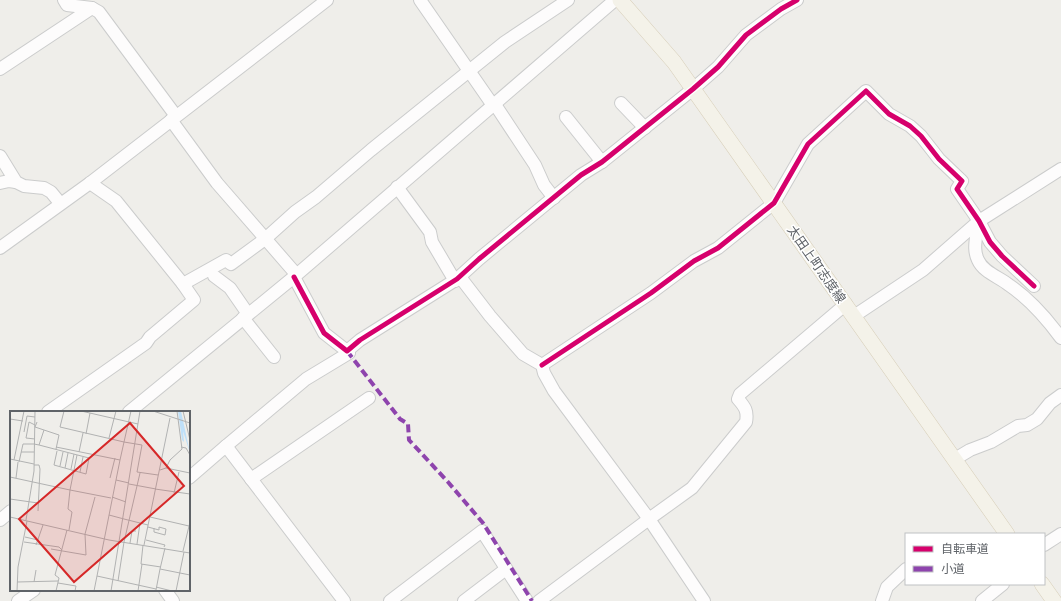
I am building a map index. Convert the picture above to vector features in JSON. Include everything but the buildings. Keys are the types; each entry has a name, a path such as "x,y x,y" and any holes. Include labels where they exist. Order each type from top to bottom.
{"main road":[{"name":"太田上町志度線","path":"620,0 674,62 1006,533"},
{"path":"1043,585 1054,601"}],"street":[{"path":"64,0 68,5 92,8 99,12 174,118 217,183 295,276 324,333 347,351 360,340 457,279 581,175 602,162 693,89 718,67 746,35 781,9 797,0"},
{"path":"0,248 60,203 90,183 327,0"},
{"path":"420,0 535,165 544,185 554,198"},
{"path":"183,284 226,260 231,264 265,239 295,212 316,197 371,150 506,42 568,0"},
{"path":"130,411 295,276 615,0"},
{"path":"0,69 92,8"},
{"path":"542,364 651,293 694,261 718,248 774,203 808,144 866,91 889,114 910,126 921,136 939,159 962,181 957,189 978,225 1002,256 1034,286"},
{"path":"621,103 645,128"},
{"path":"566,117 602,162"},
{"path":"0,156 16,182"},
{"path":"539,601 692,488 746,422 746,409 738,399 740,394 850,310 923,270 978,225 1061,169"},
{"path":"0,183 9,181 16,182 24,186 44,188 51,192 60,203"},
{"path":"49,411 146,343 150,337 194,300 183,284 116,201 90,183"},
{"path":"397,187 430,232 432,242 457,279 523,354 542,364 544,373 554,391 649,519 704,601"},
{"path":"978,225 975,251 978,262 1024,298 1061,338"},
{"path":"214,276 230,288 245,316 274,357"},
{"path":"190,477 300,383 349,353"},
{"path":"955,459 975,447 991,442 1018,426 1027,425 1037,418 1050,403 1061,395"},
{"path":"251,479 369,398"},
{"path":"226,446 344,601"},
{"path":"0,520 10,512"},
{"path":"390,601 482,531 527,601"},
{"path":"1045,544 1061,534"},
{"path":"464,601 506,569"},
{"path":"883,601 887,587 905,570"},
{"path":"982,601 1002,585"},
{"path":"18,601 33,591"},
{"path":"166,591 173,601"}],"marked path":[{"path":"347,351 400,419 408,424 409,440 483,523 532,601"}],"cycle path":[{"path":"294,277 324,333 347,351 360,340 457,279 581,175 602,162 693,89 718,67 746,35 781,9 797,0"},
{"path":"542,365 651,293 694,261 718,248 774,203 808,144 866,91 889,114 910,126 921,136 939,159 962,181 957,189 979,221 990,242 1002,256 1034,286"}]}
